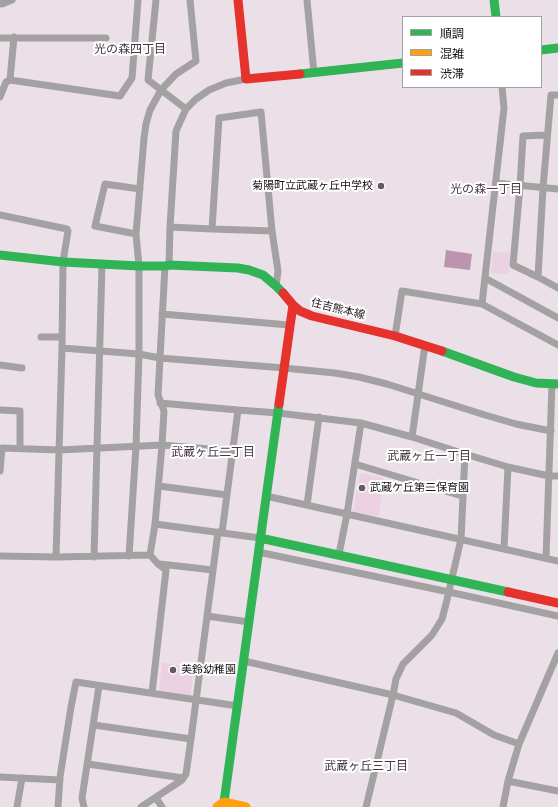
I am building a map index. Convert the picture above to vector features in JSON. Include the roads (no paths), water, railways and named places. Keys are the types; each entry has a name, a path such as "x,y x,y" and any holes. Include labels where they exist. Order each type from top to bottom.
{"street":[{"path":"1,2 12,0"},
{"path":"0,97 6,82 10,80 120,96 132,78 138,0"},
{"path":"156,0 148,80 186,109"},
{"path":"130,556 139,354 136,234 144,138 150,110 161,90 176,74 196,61 190,0"},
{"path":"238,0 246,79"},
{"path":"307,0 314,73"},
{"path":"494,0 496,16"},
{"path":"0,38 106,38"},
{"path":"10,80 14,38"},
{"path":"542,50 558,48"},
{"path":"150,555 156,524 162,445 164,411 158,395 162,314 170,227 176,131 186,109 196,98 209,90 226,83 246,79 402,63"},
{"path":"482,304 504,108 502,88"},
{"path":"538,277 543,188 551,95 558,95"},
{"path":"212,229 219,118 261,112 272,231 278,270 276,286"},
{"path":"547,135 523,136 513,265 558,288"},
{"path":"496,183 558,189"},
{"path":"136,234 95,226 104,184 140,189"},
{"path":"0,215 67,229 68,231 63,262 56,557"},
{"path":"170,227 272,231"},
{"name":"住吉熊本線","path":"0,255 63,262 138,266 238,268 249,270 263,275 300,311 312,316 395,336 425,345 514,377 536,383 555,384"},
{"path":"94,557 102,264"},
{"path":"485,278 558,318"},
{"path":"395,336 402,291 482,304 558,345"},
{"path":"246,807 220,804 238,706 289,325 293,305"},
{"path":"162,314 289,325"},
{"path":"41,337 62,337"},
{"path":"412,437 425,345"},
{"path":"62,348 284,368 359,377 388,384 516,424 550,431"},
{"path":"0,365 22,368"},
{"path":"546,558 550,431 555,384"},
{"path":"160,403 361,422 508,467 549,476 558,476"},
{"path":"0,410 20,411 20,448"},
{"path":"141,807 182,780 186,774 192,740 213,570 227,495 238,410"},
{"path":"307,505 319,417"},
{"path":"339,554 347,514 361,422"},
{"path":"0,471 2,448 59,450 162,445 233,452"},
{"path":"366,807 396,679 403,664 432,635 442,619 461,539 465,454"},
{"path":"355,464 462,496"},
{"path":"504,548 508,467"},
{"path":"159,486 227,495"},
{"path":"266,496 558,561"},
{"path":"156,524 260,538 339,554 558,603"},
{"path":"258,552 558,616"},
{"path":"0,556 94,557 150,555"},
{"path":"150,555 166,570 152,693"},
{"path":"158,564 213,570"},
{"path":"207,616 249,622"},
{"path":"502,807 519,744 558,653"},
{"path":"244,662 393,695 456,713 494,735 519,744"},
{"path":"58,807 60,780 76,682 238,706"},
{"path":"84,807 82,798 99,686"},
{"path":"94,724 192,740"},
{"path":"88,764 183,778"},
{"path":"0,777 60,780"},
{"path":"16,807 22,778"},
{"path":"508,781 558,791"},
{"path":"156,798 162,807"}],"place":[{"name":"菊陽町立武蔵ヶ丘中学校","path":"381,186"},
{"name":"武蔵ケ丘第二保育園","path":"362,488"},
{"name":"美鈴幼稚園","path":"173,670"}],"district":[{"name":"光の森四丁目","path":"130,49"},
{"name":"光の森一丁目","path":"486,189"},
{"name":"武蔵ヶ丘二丁目","path":"213,452"},
{"name":"武蔵ヶ丘一丁目","path":"429,456"},
{"name":"武蔵ヶ丘三丁目","path":"366,766"}]}
